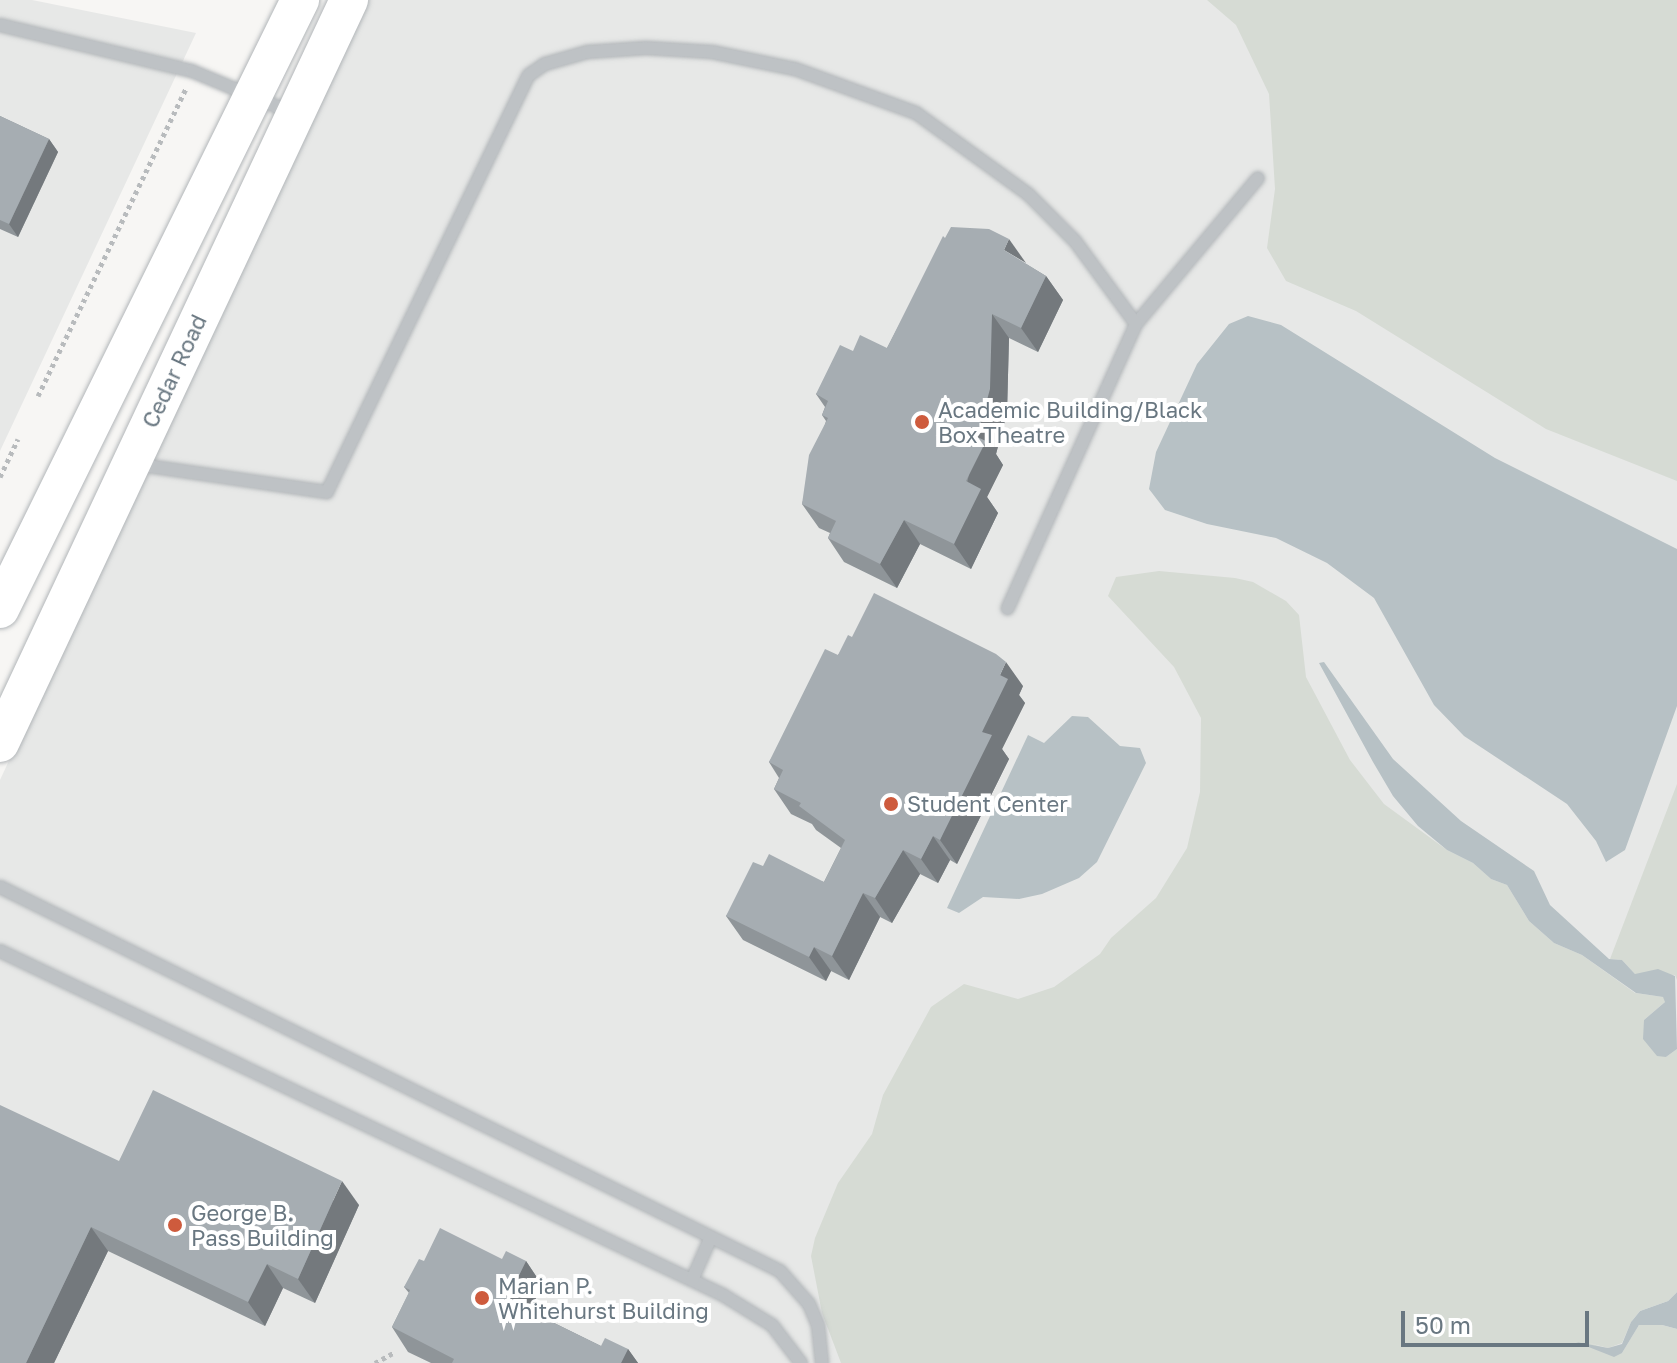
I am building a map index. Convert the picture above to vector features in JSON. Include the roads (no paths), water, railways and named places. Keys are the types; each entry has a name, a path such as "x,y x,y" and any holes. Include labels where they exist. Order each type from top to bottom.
{"main road":[{"path":"0,609 300,0"},
{"name":"Cedar Road","path":"0,743 349,0"}],"lane":[{"path":"0,25 194,72 293,114"},
{"path":"131,464 327,492 529,75 545,64 587,52 646,48 712,52 795,69 916,113 1028,194 1075,241 1136,324"},
{"path":"1008,608 1136,324 1258,178"},
{"path":"0,887 780,1271 795,1285 818,1325 822,1363"},
{"path":"0,951 750,1309 772,1325 801,1363"},
{"path":"692,1280 711,1237"}],"place":[{"name":"Academic Building/Black Box Theatre","path":"922,422"},
{"name":"Student Center","path":"891,804"},
{"name":"George B. Pass Building","path":"175,1225"},
{"name":"Marian P. Whitehurst Building","path":"482,1298"}]}
